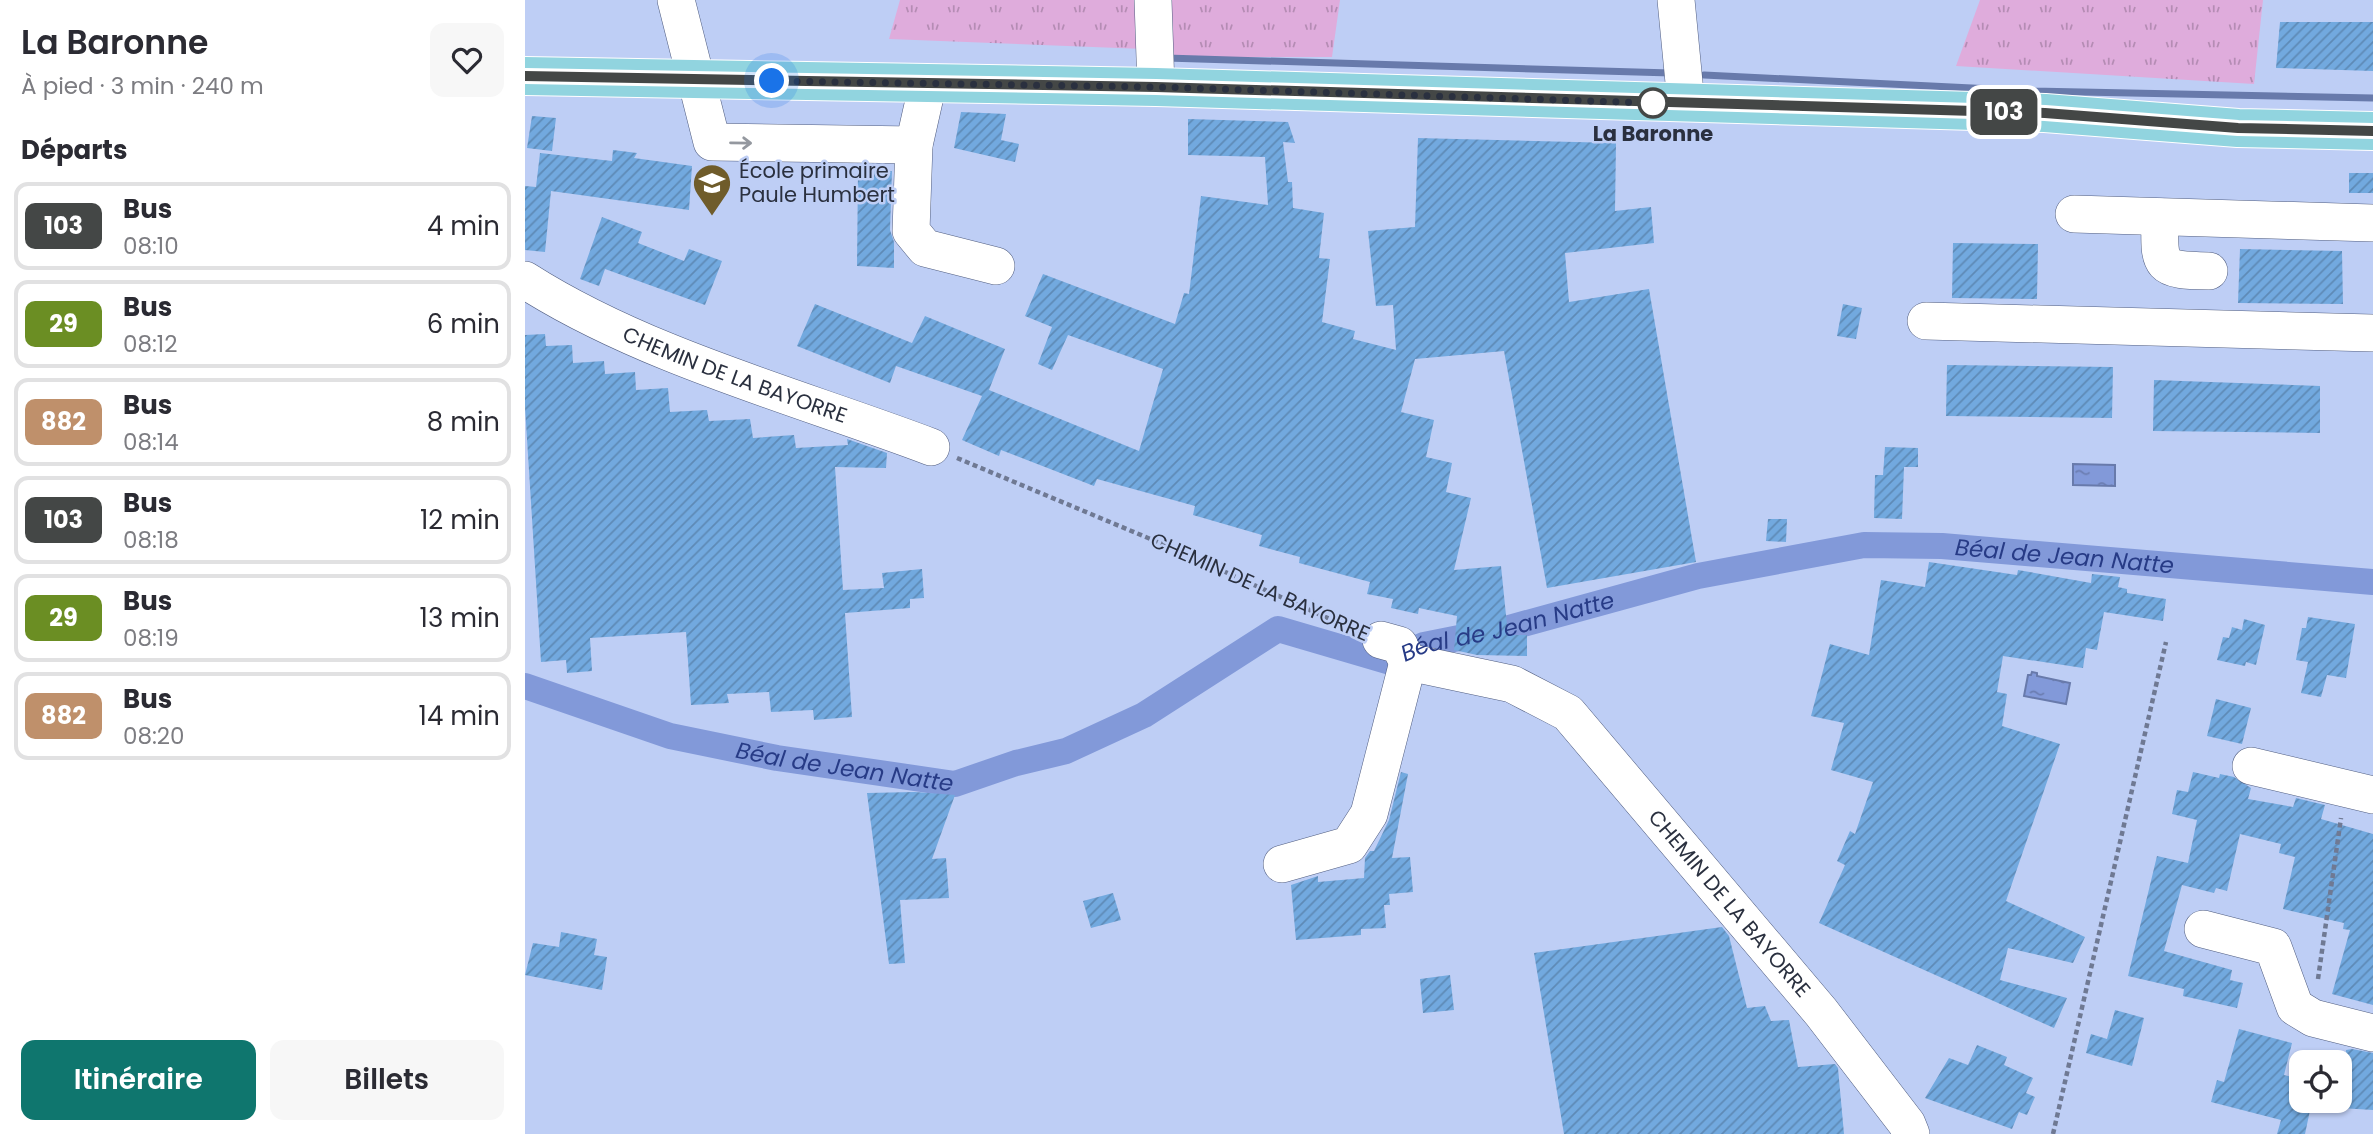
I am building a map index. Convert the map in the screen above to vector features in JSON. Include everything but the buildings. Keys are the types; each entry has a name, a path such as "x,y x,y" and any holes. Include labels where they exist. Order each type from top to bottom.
{"main road":[{"path":"525,76 1156,87 2045,113 2238,128 2373,131"},
{"path":"2045,113 2238,107 2373,112"}],"street":[{"path":"676,0 712,142 914,145"},
{"path":"1153,0 1156,87"},
{"path":"1676,0 1686,103"},
{"path":"928,83 914,145 911,231 925,248 996,266"},
{"path":"2074,214 2373,223"},
{"path":"2159,217 2159,247 2164,263 2173,270 2209,271"},
{"name":"CHEMIN DE LA BAYORRE","path":"525,280 562,304 696,362 931,447"},
{"path":"1926,321 2373,333"},
{"path":"1282,864 1349,845 1369,814 1399,651"},
{"name":"CHEMIN DE LA BAYORRE","path":"1399,651 1512,684 1567,713 1821,1012 1907,1124 1911,1134"},
{"path":"2251,766 2358,803"},
{"path":"2203,929 2273,947 2295,1007 2313,1018 2373,1033"}],"path":[{"name":"CHEMIN DE LA BAYORRE","path":"931,447 1172,548 1399,651"},
{"path":"2053,1134 2167,642"},
{"path":"2313,1018 2358,803"}],"green space":[{"path":"900,0 1142,0 1144,49 889,39"},
{"path":"1163,0 1340,0 1332,57 1169,57"},
{"path":"1980,0 2263,0 2254,84 1956,66"}],"water":[{"path":"2073,464 2115,465 2115,486 2073,485"},
{"path":"2037,673 2037,676 2070,683 2066,704 2024,696 2028,675"}],"waterway":[{"path":"1166,58 1671,73"},
{"path":"1704,75 2033,91 2373,98"},
{"name":"Béal de Jean Natte","path":"525,686 670,736 777,758 955,784 1016,763 1066,751 1144,715 1278,629 1387,661 1424,645 1509,628 1698,576 1864,545 1942,546 2373,582"}],"bus line":[{"name":"103","path":"525,76 1156,87 2045,113 2238,128 2373,131"}],"place":[{"name":"La Baronne","path":"1653,103"},
{"name":"École primaire Paule Humbert","path":"712,217"}],"route":[{"path":"772,81 1156,87 1653,103"}]}
